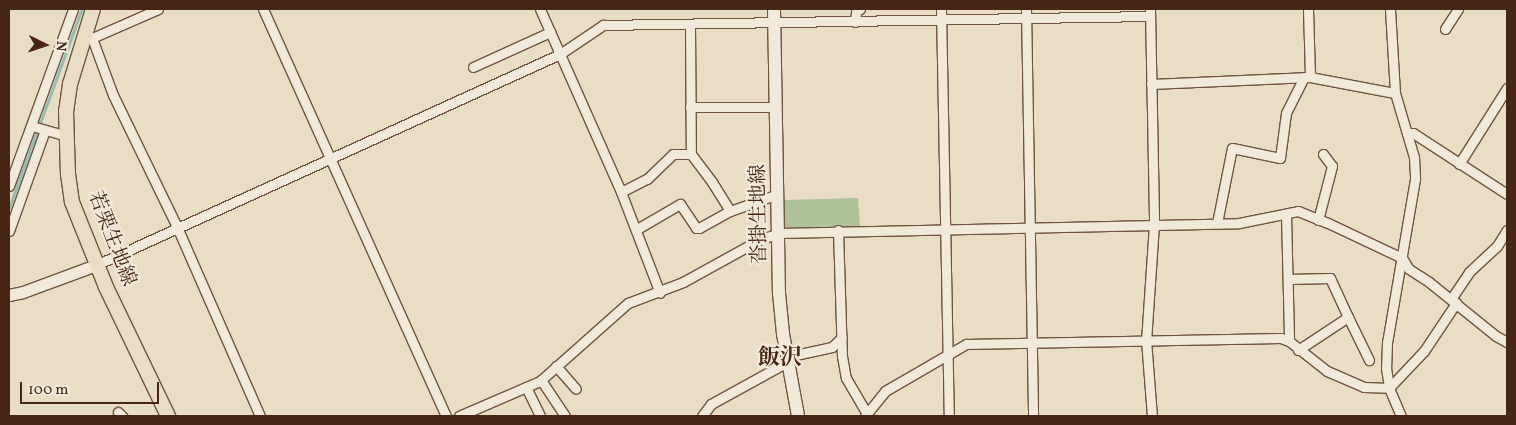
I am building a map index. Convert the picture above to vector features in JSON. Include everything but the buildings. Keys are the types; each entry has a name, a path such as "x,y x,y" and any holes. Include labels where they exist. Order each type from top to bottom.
{"main road":[{"name":"若栗生地線","path":"93,9 88,38 70,84 66,136 72,202 96,265 168,416"},
{"name":"沓掛生地線","path":"774,9 780,293 787,359 798,416"}],"street":[{"path":"9,186 73,9"},
{"path":"158,9 88,38 113,95 177,228 260,416"},
{"path":"263,9 446,416"},
{"path":"540,9 622,192 660,293"},
{"path":"855,22 856,12 860,9"},
{"path":"941,9 949,416"},
{"path":"1217,223 1232,148 1280,158 1286,113 1307,77 1308,9"},
{"path":"1390,9 1395,93 1414,156 1416,179 1387,342 1386,368 1390,388 1401,416"},
{"path":"1445,29 1458,9"},
{"path":"10,294 96,265 331,160 560,54 602,25 774,24 941,20 1026,14 1150,12 1154,224 1146,340 1152,416"},
{"path":"1026,14 1033,416"},
{"path":"690,24 691,154 712,182 730,211"},
{"path":"473,67 550,32"},
{"path":"1151,84 1307,77 1395,93"},
{"path":"1459,164 1507,88"},
{"path":"690,107 776,107"},
{"path":"32,126 66,136"},
{"path":"9,231 45,130"},
{"path":"1407,133 1413,133 1507,194"},
{"path":"622,192 647,179 673,154 691,154"},
{"path":"1318,220 1332,166 1323,154"},
{"path":"637,229 680,204 696,228 699,228 730,211 778,194"},
{"path":"459,416 541,380 628,303 660,293 761,239 779,233 838,230 1239,223 1298,211 1402,258 1409,269 1496,336 1507,342"},
{"path":"1286,214 1289,341"},
{"path":"838,230 842,337 846,378 866,415 886,391 948,357 966,344 1280,338 1289,341 1327,371 1364,387 1390,388 1424,351 1469,272 1497,246 1507,230"},
{"path":"1289,279 1330,278 1369,360"},
{"path":"1298,350 1348,317"},
{"path":"702,416 711,404 787,359 832,347 842,337"},
{"path":"556,366 576,389"},
{"path":"541,380 565,416"},
{"path":"526,387 540,416"}],"green space":[{"path":"858,198 860,226 784,228 784,200"}],"waterway":[{"path":"9,208 82,9"}],"district":[{"name":"飯沢","path":"780,359"}]}
